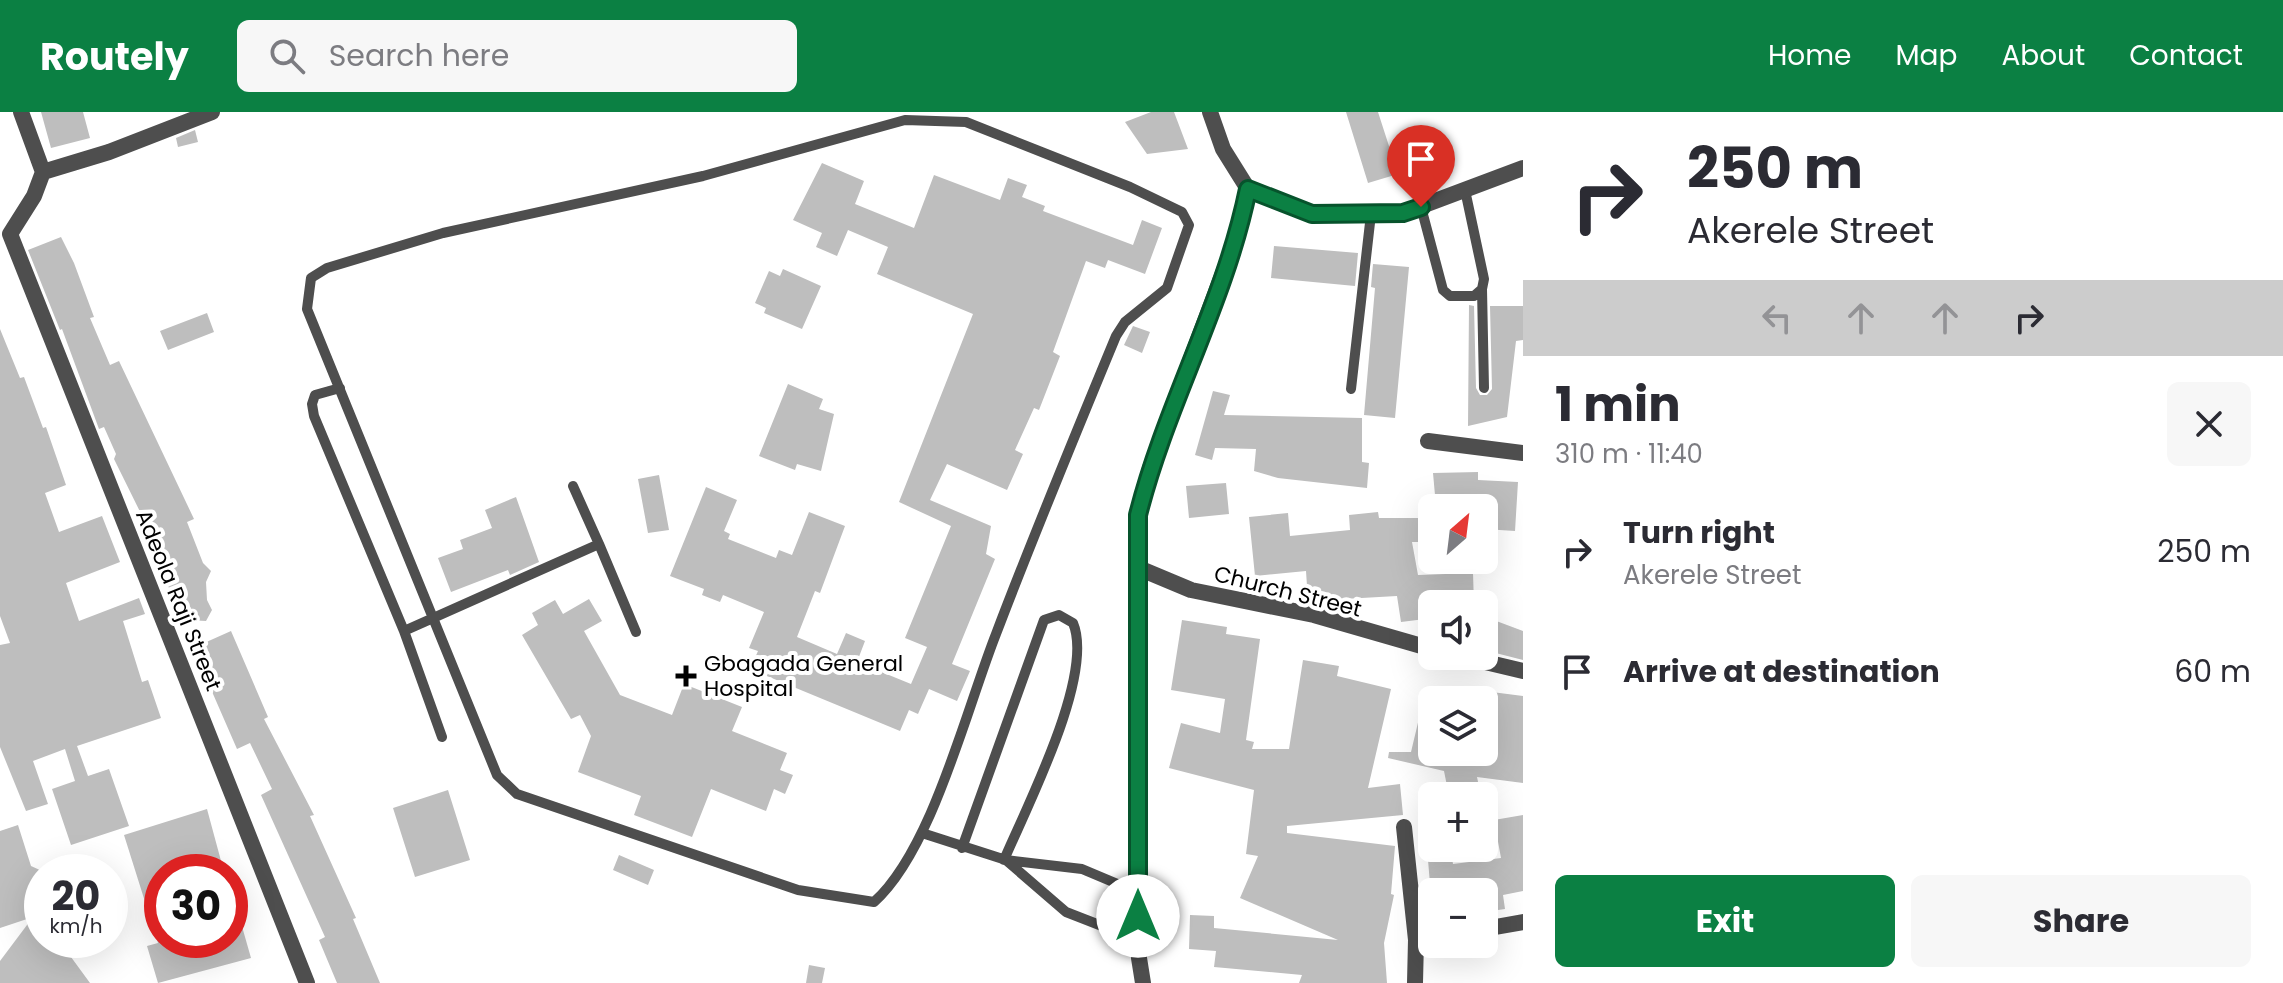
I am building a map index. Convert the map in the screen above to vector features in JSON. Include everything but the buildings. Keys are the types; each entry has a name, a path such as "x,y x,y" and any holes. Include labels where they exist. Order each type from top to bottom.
{"street":[{"path":"5,235 34,196 43,172 21,112"},
{"path":"43,172 109,152 212,112"},
{"path":"1210,112 1223,149 1248,189 1312,214 1403,213 1523,168"},
{"path":"1143,983 1138,940 1138,515 1150,468 1238,233 1248,189"},
{"name":"Adeola Raji Street","path":"5,235 307,983"},
{"path":"1428,441 1523,453"},
{"name":"Church Street","path":"1136,567 1191,590 1314,615 1418,645"},
{"path":"1498,665 1523,671"},
{"path":"1404,827 1418,905"},
{"path":"1498,926 1523,922"},
{"path":"1415,983 1420,958"}],"lane":[{"path":"905,120 966,122 1130,187 1182,212 1189,225 1167,288 1125,322 1116,336 995,636 922,833 893,885 874,902 838,899 798,890 517,794 497,775 340,388 307,309 311,278 327,268 443,233 703,176 905,120"},
{"path":"1465,190 1482,259 1484,388"},
{"path":"1421,207 1443,290 1450,296 1465,298 1482,289"},
{"path":"1351,389 1371,214"},
{"path":"340,388 315,395 312,404 314,416 404,631 442,737"},
{"path":"573,486 636,632"},
{"path":"404,631 599,544"},
{"path":"962,848 1044,620 1059,615 1073,623 1077,637 1066,714 1005,860"},
{"path":"922,833 1005,860 1082,869 1139,893"},
{"path":"1005,860 1066,912 1138,940"}],"place":[{"name":"Gbagada General Hospital","path":"686,676"}],"route":[{"path":"1138,916 1138,515 1150,468 1238,233 1248,189 1312,214 1403,213 1421,207"}]}
